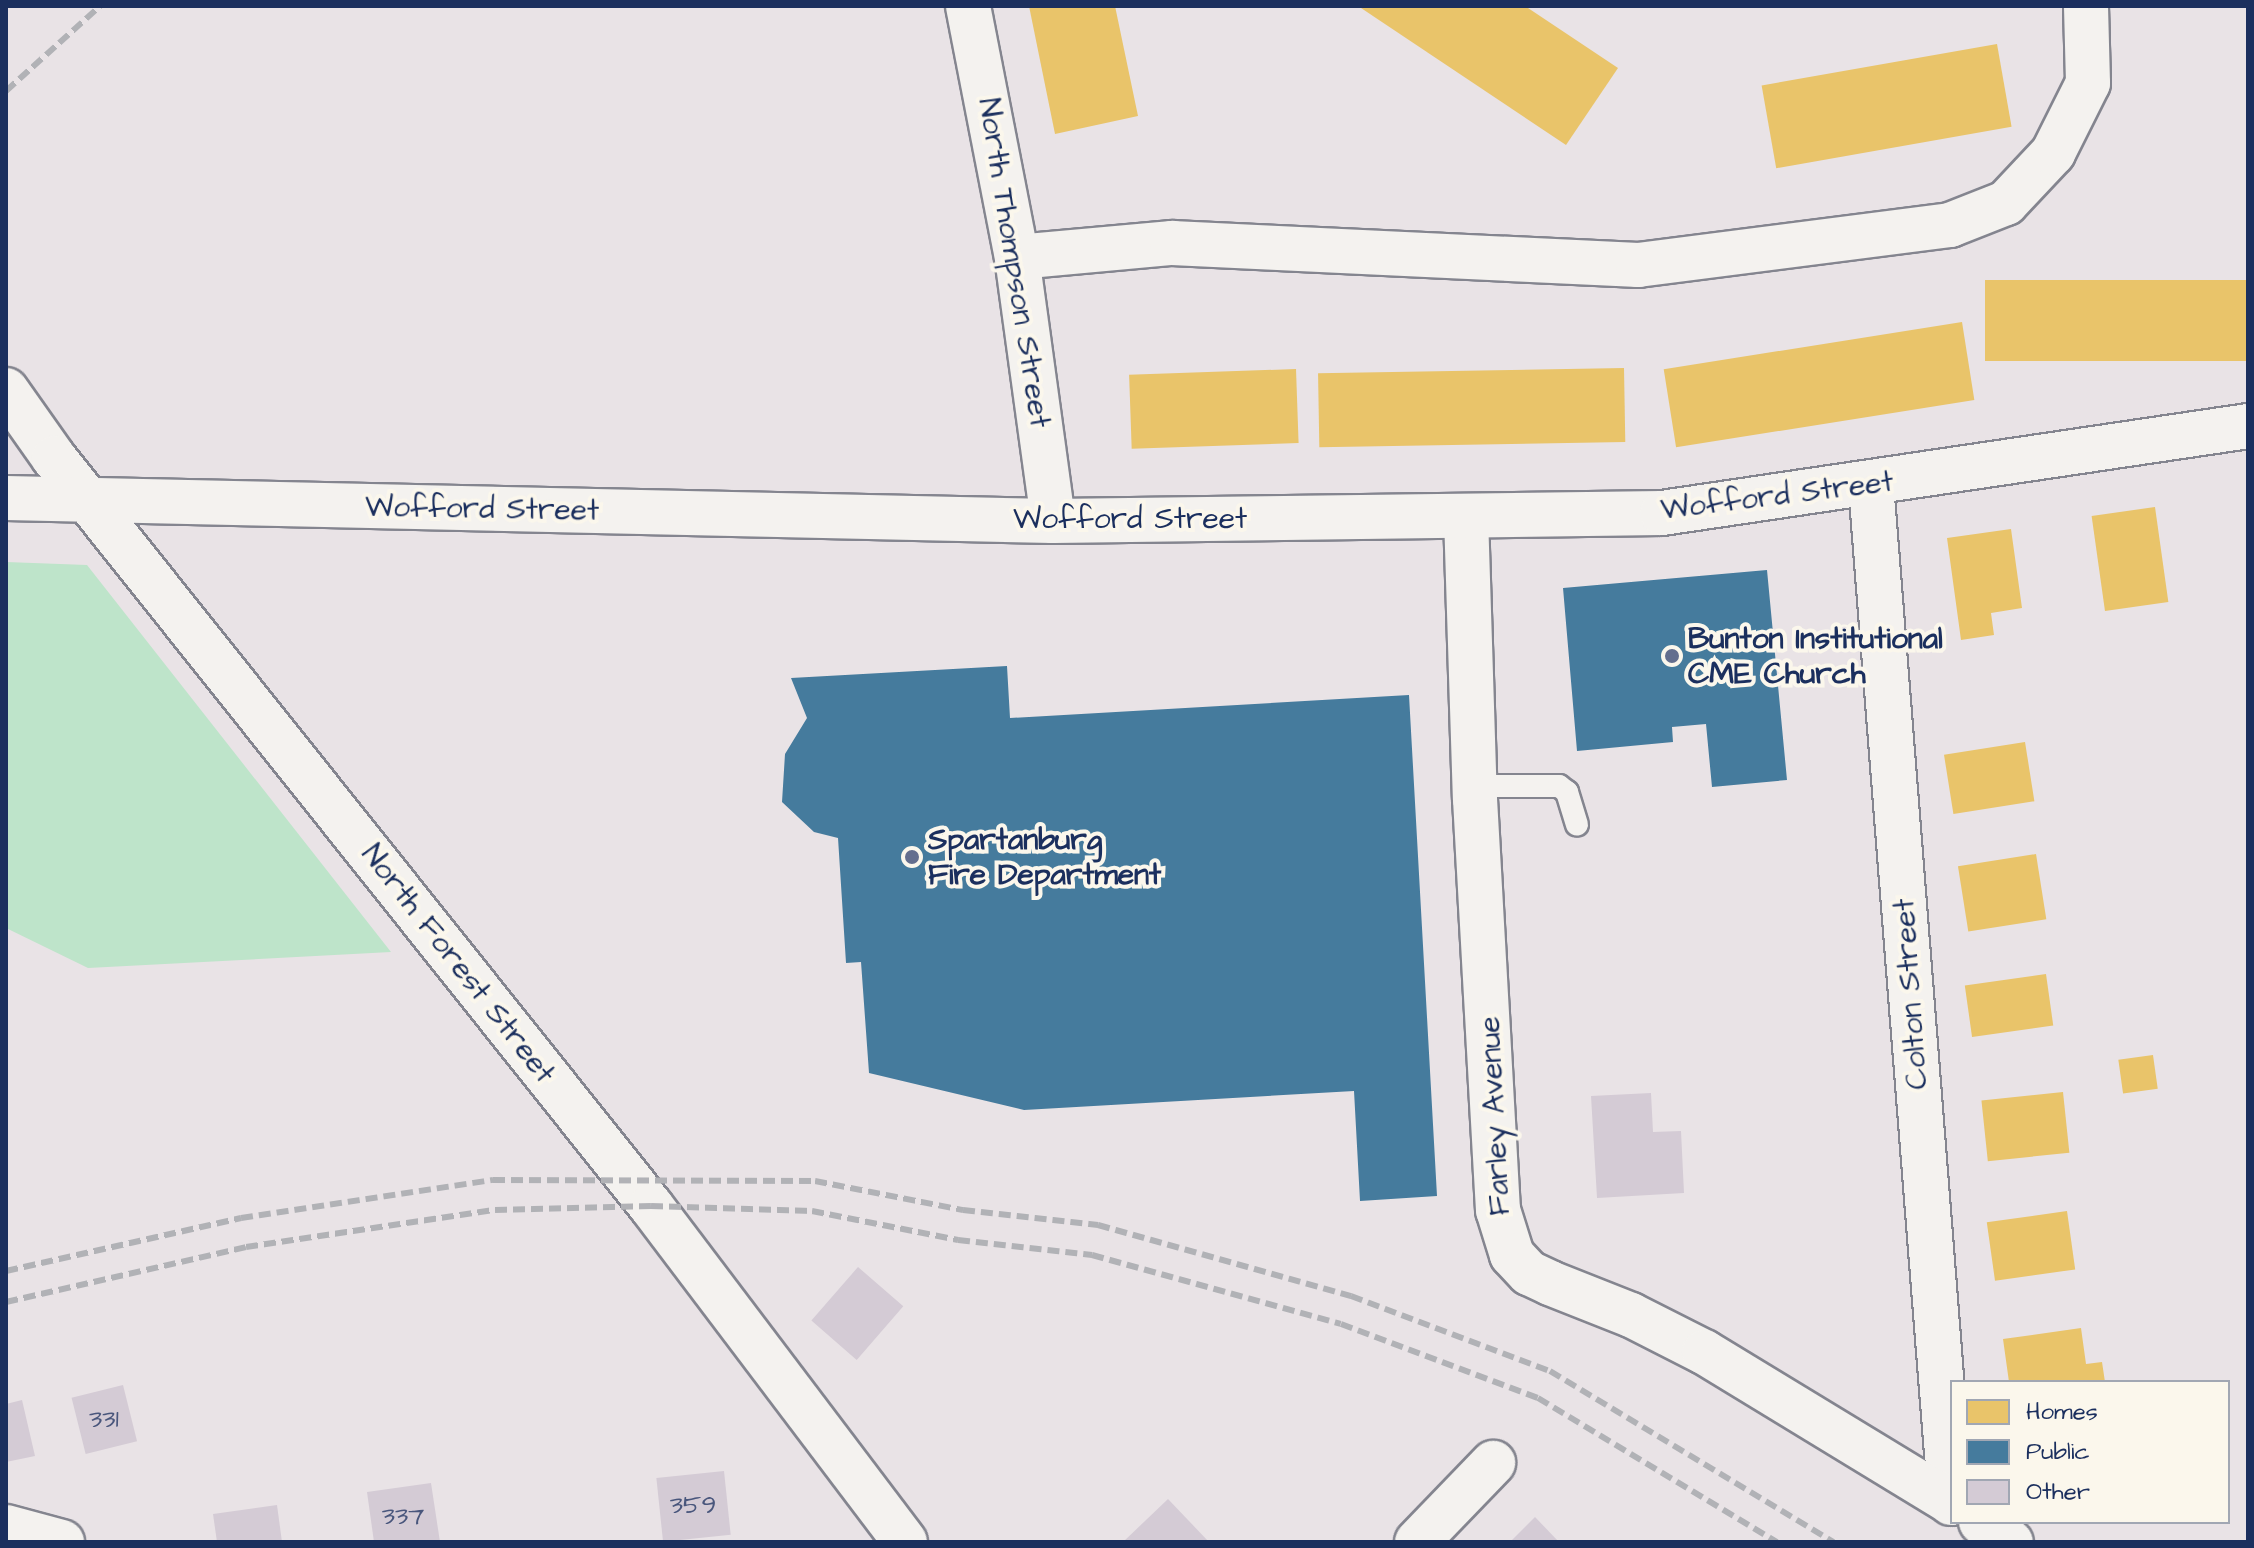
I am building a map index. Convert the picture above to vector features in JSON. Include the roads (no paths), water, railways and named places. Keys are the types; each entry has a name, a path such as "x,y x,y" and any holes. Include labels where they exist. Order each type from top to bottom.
{"street":[{"name":"North Thompson Street","path":"968,6 1017,257 1053,521"},
{"path":"1017,257 1172,243 1638,265 1950,225 2006,203 2053,153 2088,83 2086,6"},
{"name":"North Forest Street","path":"6,390 89,502 651,1206 905,1542"},
{"name":"Wofford Street","path":"6,498 1053,521 1662,513 1871,485 2248,426"},
{"name":"Colton Street","path":"1871,485 1950,1478"},
{"name":"Farley Avenue","path":"1466,516 1474,786 1498,1210 1512,1255 1529,1273 1631,1315 1704,1352 1950,1502"},
{"path":"1417,1542 1493,1463"},
{"path":"1984,1524 2011,1542"},
{"path":"6,1527 62,1542"}],"lane":[{"path":"1474,786 1559,786 1567,792 1577,824"}],"railway":[{"path":"6,91 100,6"},
{"path":"6,1271 241,1218 493,1180 815,1181 963,1210 1098,1225 1351,1296 1550,1371 1833,1542"},
{"path":"6,1302 246,1247 495,1210 651,1206 812,1211 958,1240 1092,1255 1341,1324 1538,1398 1777,1542"}],"place":[{"name":"Bunton Institutional CME Church","path":"1672,656"},
{"name":"Spartanburg Fire Department","path":"912,857"}]}
